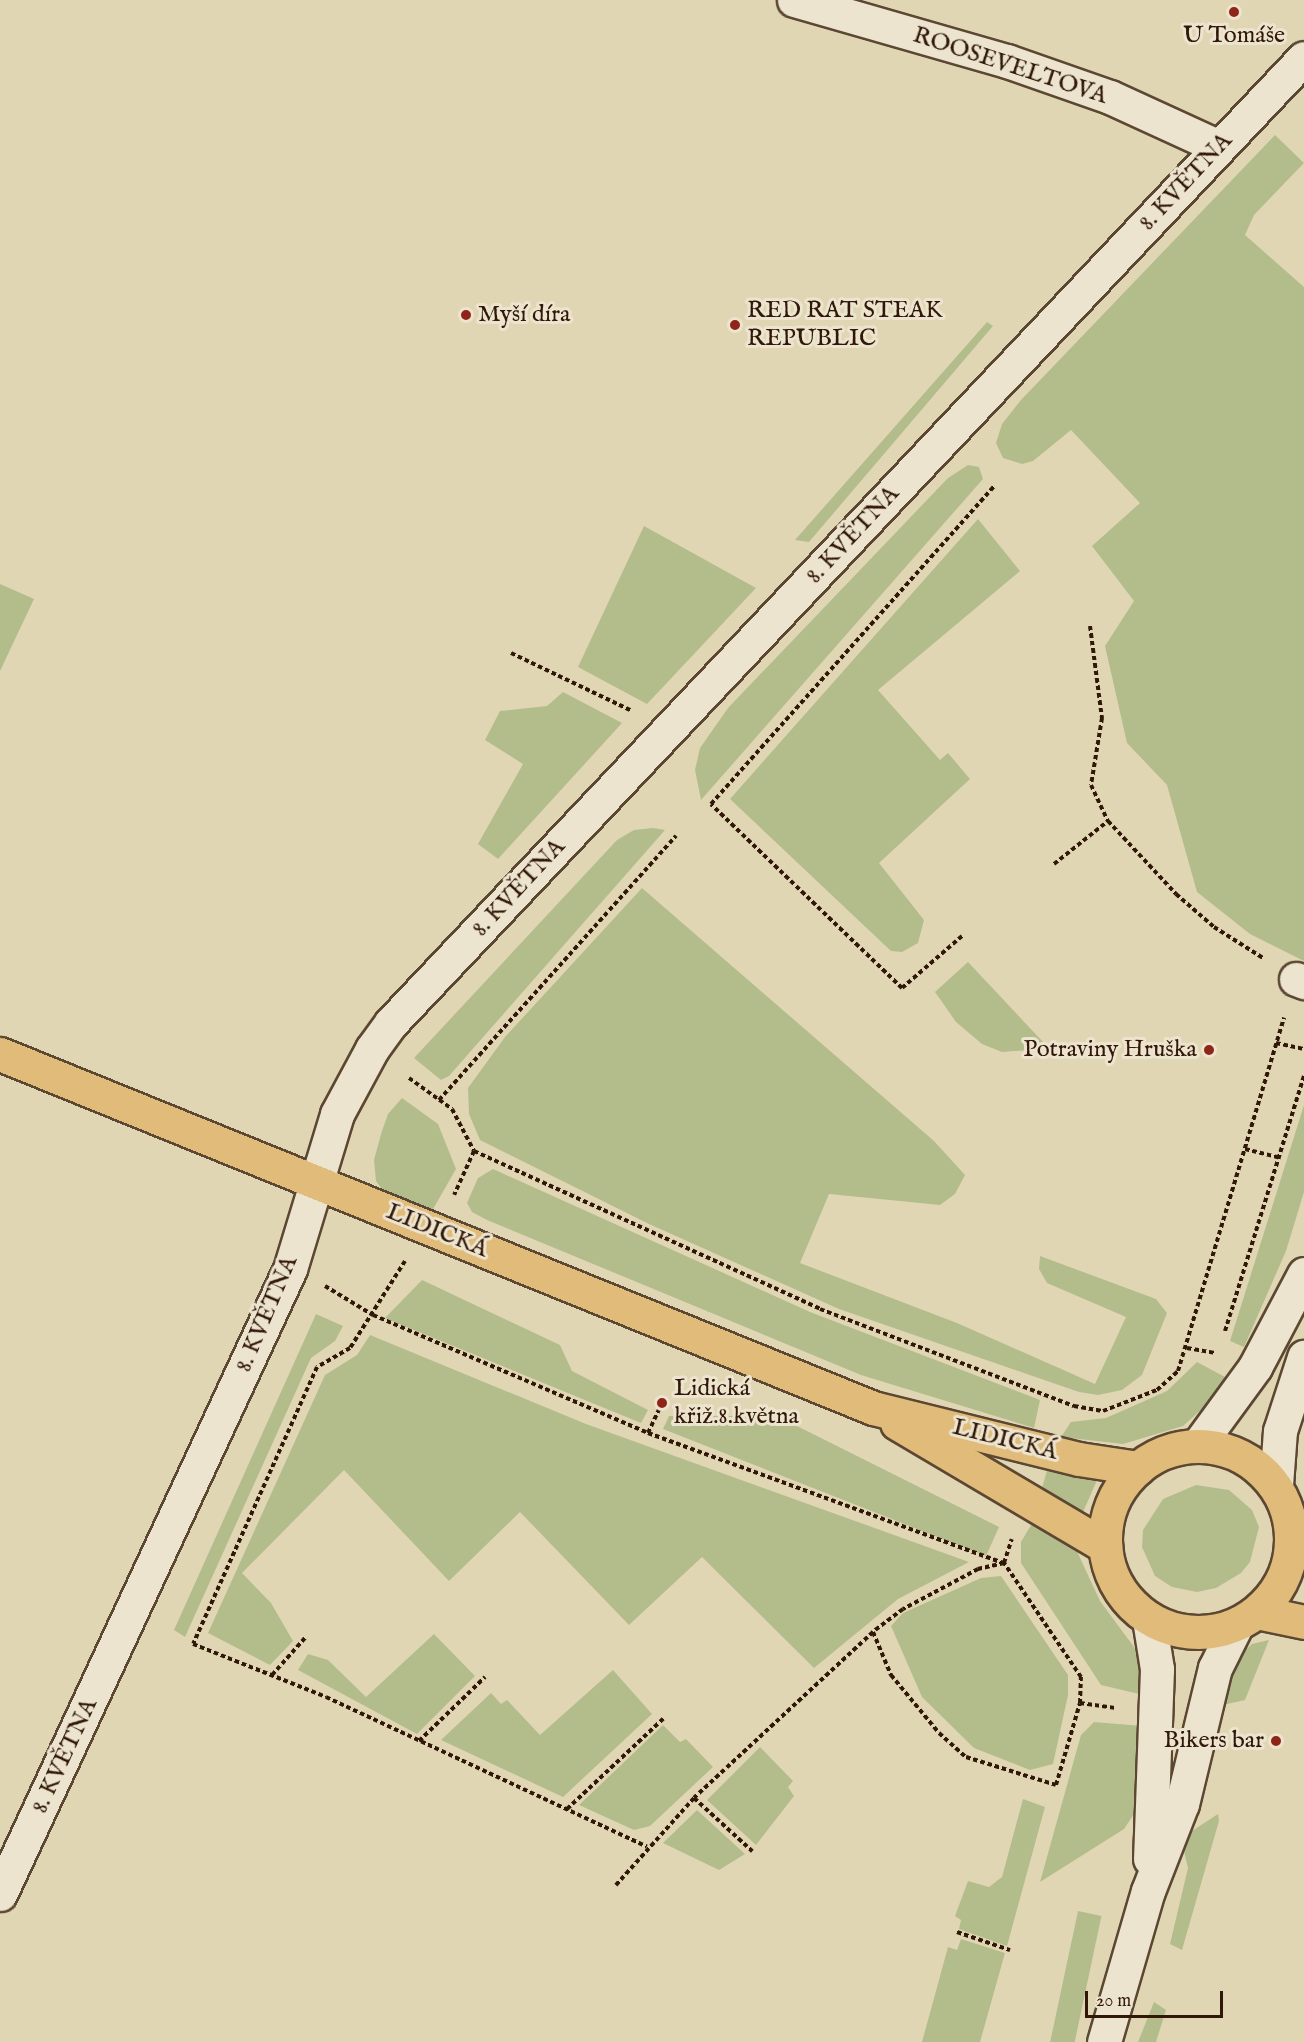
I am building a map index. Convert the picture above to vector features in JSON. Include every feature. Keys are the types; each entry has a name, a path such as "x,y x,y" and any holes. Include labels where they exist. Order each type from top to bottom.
{"main road":[{"name":"LIDICKÁ","path":"0,1054 873,1408 1079,1459 1138,1468"},
{"name":"LIDICKÁ","path":"873,1408 1105,1546"},
{"path":"1247,1618 1285,1575 1298,1534 1276,1485 1240,1455 1198,1445 1156,1455 1138,1468 1112,1502 1105,1546 1118,1588 1149,1618 1191,1632 1247,1618 1304,1622"}],"street":[{"name":"ROOSEVELTOVA","path":"794,0 1099,93 1219,147"},
{"name":"8. KVĚTNA","path":"3,1881 290,1269 337,1114 391,1023 1304,58"},
{"path":"1198,1445 1255,1367 1304,1274"},
{"path":"1276,1485 1280,1431 1304,1357"},
{"path":"1148,1891 1157,1714 1157,1669 1149,1618"},
{"path":"1104,2042 1148,1891 1182,1804 1215,1668 1247,1618"}],"path":[{"path":"962,936 902,988 711,804 995,485"},
{"path":"409,1078 452,1109 474,1150 820,1309 1074,1406 1102,1411 1157,1389 1178,1371 1187,1348 1276,1043 1300,981 1214,927 1108,821 1091,785 1102,718 1090,626"},
{"path":"511,653 641,715"},
{"path":"1054,864 1108,821"},
{"path":"439,1100 676,836"},
{"path":"1276,1043 1304,1049"},
{"path":"1187,1348 1218,1354 1281,1158 1304,1076"},
{"path":"1245,1149 1281,1158"},
{"path":"450,1204 474,1150"},
{"path":"405,1261 373,1315 350,1348 317,1367 193,1644 272,1675 647,1847"},
{"path":"325,1286 373,1315 648,1433 1004,1563 1081,1677 1080,1703 1056,1785 966,1757 939,1733 891,1675 873,1632"},
{"path":"648,1433 662,1403"},
{"path":"616,1885 647,1847 694,1798 873,1632 959,1579 1004,1563"},
{"path":"272,1675 305,1638"},
{"path":"419,1741 484,1677"},
{"path":"567,1809 663,1718"},
{"path":"694,1798 752,1851"},
{"path":"957,1932 1010,1950"}],"green space":[{"path":"1275,135 1304,163 1254,215 1245,235 1304,287 1304,961 1250,934 1197,892 1167,785 1127,743 1105,646 1134,601 1092,546 1140,503 1071,430 1033,461 1022,464 1003,458 996,443 1002,424 1021,400"},
{"path":"987,322 993,326 809,542 795,540"},
{"path":"968,465 979,467 983,479 701,800 695,770 700,748 728,708 948,478"},
{"path":"978,519 1020,571 878,690 940,760 948,753 970,779 879,863 924,920 918,943 902,952 891,951 730,799"},
{"path":"644,526 756,588 647,704 578,667"},
{"path":"0,584 34,599 0,671"},
{"path":"563,692 622,723 498,859 478,844 523,764 485,740 500,711 547,706"},
{"path":"653,828 665,830 449,1076 441,1080 414,1058 617,840 634,830"},
{"path":"642,888 934,1141 965,1175 955,1194 940,1205 829,1194 800,1263 957,1323 1095,1384 1126,1317 1047,1283 1039,1269 1040,1256 1156,1299 1167,1313 1142,1375 1122,1390 1098,1395 1079,1392 839,1309 649,1224 480,1140 469,1114 468,1088 505,1037"},
{"path":"968,962 1043,1042 1028,1050 1002,1052 982,1044 956,1022 935,992"},
{"path":"402,1098 438,1124 456,1169 429,1216 386,1195 376,1181 374,1160 381,1134 388,1114"},
{"path":"1304,1105 1304,1192 1286,1251 1244,1347 1230,1341"},
{"path":"493,1169 810,1312 1040,1400 1034,1428 861,1375 487,1220 472,1212 467,1203 478,1178"},
{"path":"422,1280 560,1345 572,1371 648,1410 641,1423 385,1318"},
{"path":"316,1314 343,1326 335,1341 311,1358 185,1637 174,1630"},
{"path":"370,1335 586,1424 969,1562 898,1599 814,1668 702,1557 629,1625 520,1512 449,1581 344,1470 242,1573 271,1603 293,1641 270,1665 208,1633 325,1375 357,1355"},
{"path":"1197,1362 1225,1377 1214,1398 1183,1426 1123,1444 1061,1437 1071,1422 1106,1418 1167,1391"},
{"path":"669,1416 739,1416 797,1426 999,1527 986,1556 663,1429"},
{"path":"1048,1467 1098,1478 1083,1512 1042,1488"},
{"path":"1196,1485 1229,1490 1252,1510 1259,1527 1250,1562 1241,1573 1216,1588 1197,1592 1172,1587 1155,1576 1142,1547 1143,1530 1163,1499"},
{"path":"1034,1520 1075,1547 1100,1601 1134,1647 1141,1673 1139,1694 1101,1685 1021,1563 1021,1542"},
{"path":"1001,1576 1068,1675 1068,1695 1053,1764 1030,1770 974,1748 922,1697 891,1626 903,1613 981,1578"},
{"path":"434,1634 475,1676 417,1734 298,1670 308,1654 328,1660 366,1697"},
{"path":"1269,1640 1245,1700 1223,1705 1233,1662 1252,1644"},
{"path":"613,1670 652,1714 563,1797 441,1740 491,1693 501,1704 507,1700 540,1735"},
{"path":"1094,1722 1142,1726 1136,1811 1124,1829 1040,1882 1081,1735"},
{"path":"663,1725 680,1742 686,1739 713,1767 650,1826 634,1830 579,1805"},
{"path":"760,1747 793,1781 788,1787 794,1796 756,1845 707,1800"},
{"path":"1023,1799 1045,1807 1007,1946 959,1929 961,1920 955,1916 968,1881 989,1887 1002,1877"},
{"path":"697,1810 745,1854 719,1870 663,1843"},
{"path":"1218,1814 1219,1821 1182,1950 1170,1944 1188,1868 1184,1851 1192,1831"},
{"path":"1078,1911 1101,1916 1075,2042 1050,2042"},
{"path":"961,1939 1005,1953 980,2042 922,2042 948,1947 957,1950"},
{"path":"1154,2002 1166,2010 1156,2042 1138,2042"}],"place":[{"name":"U Tomáše","path":"1234,12"},
{"name":"Myší díra","path":"466,315"},
{"name":"RED RAT STEAK REPUBLIC","path":"735,325"},
{"name":"Potraviny Hruška","path":"1209,1050"},
{"name":"Lidická křiž.8.května","path":"662,1403"},
{"name":"Bikers bar","path":"1276,1741"}]}
